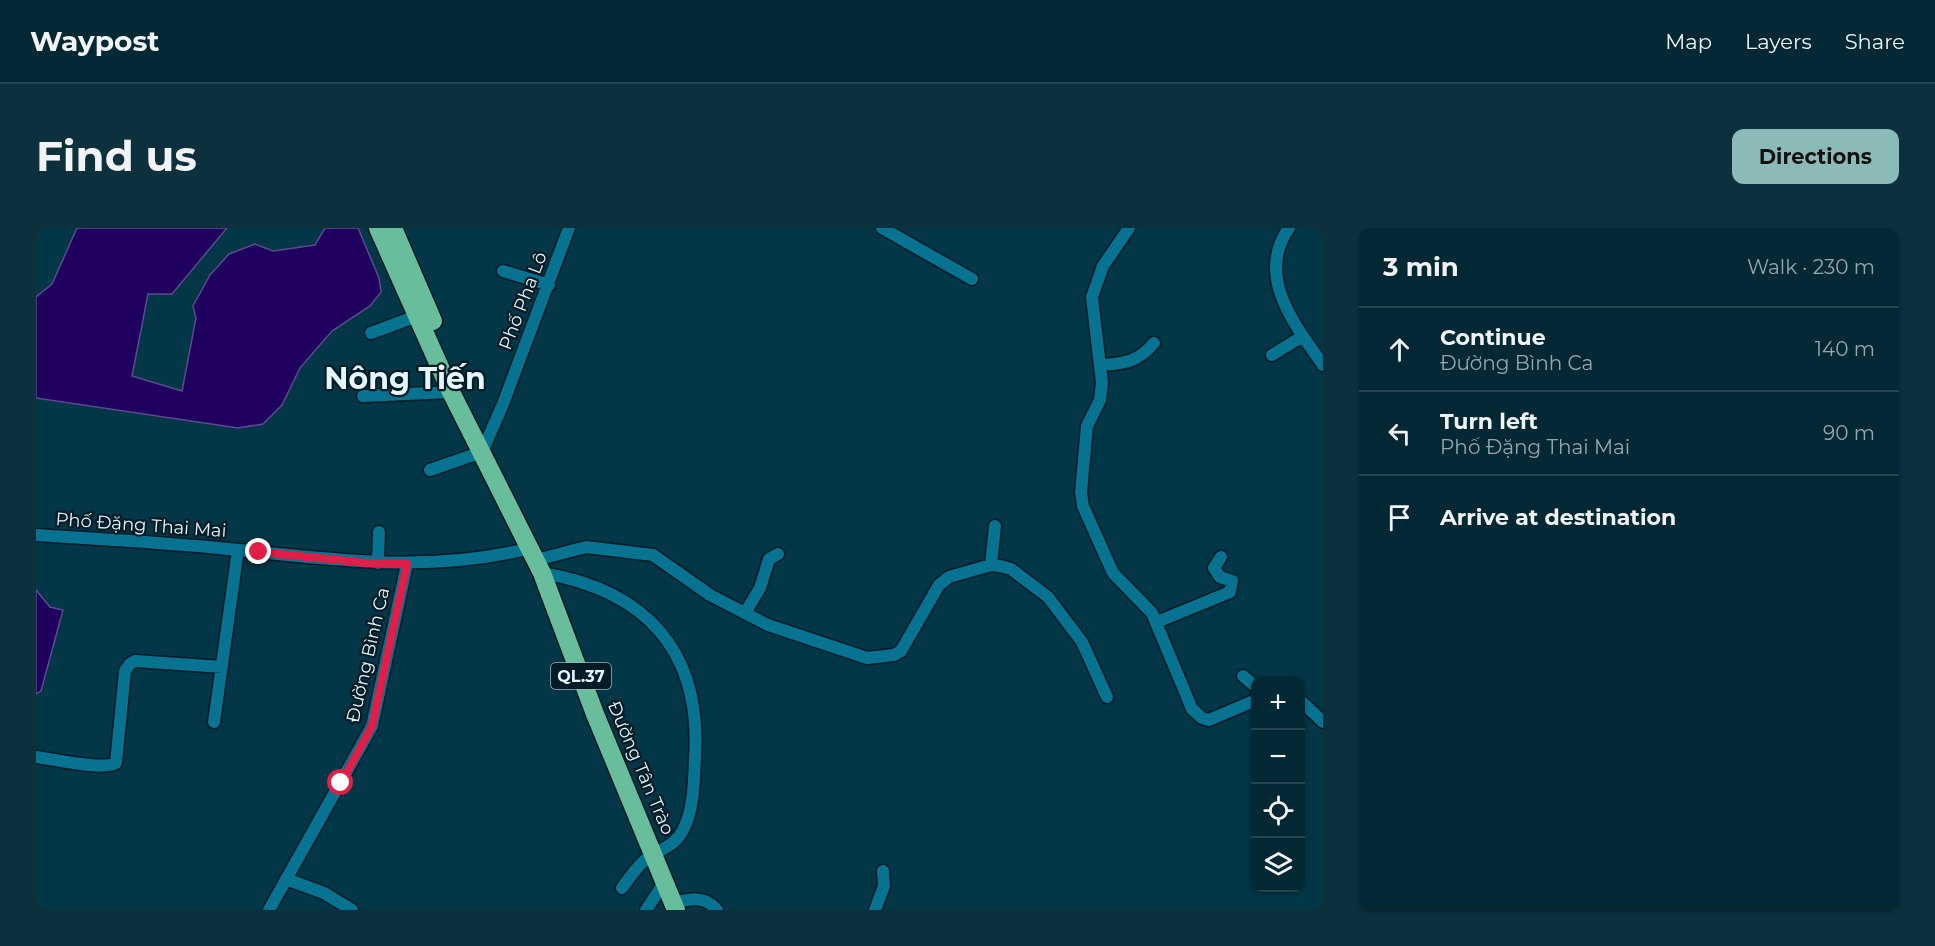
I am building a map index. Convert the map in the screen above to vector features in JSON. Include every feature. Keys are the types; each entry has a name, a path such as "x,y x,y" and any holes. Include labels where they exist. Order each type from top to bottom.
{"highway":[{"name":"Đường Tân Trào","path":"378,228 451,392 536,560 595,714 674,906"},
{"name":"Đường Tân Trào","path":"393,228 467,401 480,449"}],"street":[{"name":"Phố Pha Lô","path":"480,449 549,285 569,228"},
{"path":"882,228 972,279"},
{"path":"1129,228 1103,266 1092,297 1101,365 1100,400 1087,426 1081,477 1083,506 1113,573 1152,613 1157,622 1186,700 1202,718 1216,718 1251,702"},
{"path":"1289,228 1276,255 1276,275 1282,300 1323,365"},
{"path":"502,270 549,285"},
{"path":"371,333 417,316"},
{"path":"1272,355 1303,336"},
{"path":"1101,365 1125,364 1135,360 1155,343"},
{"path":"363,396 451,392"},
{"path":"430,470 480,449"},
{"path":"995,526 991,565 1011,569 1048,597 1082,642 1107,696"},
{"path":"378,563 379,532"},
{"name":"Phố Đặng Thai Mai","path":"36,535 407,564 494,558 536,560 586,546 653,555 710,595 768,625 867,658 894,655 901,651 939,585 949,577 991,565"},
{"path":"214,722 238,550"},
{"path":"745,613 760,588 769,559 778,554"},
{"path":"1157,622 1230,592 1232,581 1220,577 1214,568 1221,556"},
{"path":"536,560 629,603 669,642 687,677 697,729 688,816 675,844 654,854 638,867 622,888"},
{"name":"Đường Bình Ca","path":"269,910 372,726 407,564"},
{"path":"36,757 94,765 114,764 117,761 125,671 135,661 222,667"},
{"path":"1243,676 1251,683"},
{"path":"1305,705 1323,722"},
{"path":"875,910 884,886 883,871"},
{"path":"286,879 324,893 352,910"},
{"path":"646,910 664,883"},
{"path":"674,906 691,898 712,904 717,910"}],"shaded area":[{"path":"77,228 227,228 172,294 148,294 132,376 182,391 196,318 193,306 210,275 229,254 255,244 273,251 315,245 325,228 358,228 379,278 381,292 370,306 332,331 300,368 282,405 263,424 238,428 36,398 36,297 52,284"},
{"path":"36,590 50,607 63,610 41,691 36,694"}],"district":[{"name":"Nông Tiến","path":"405,378"}],"route":[{"path":"259,552 367,563 407,564 372,726 341,783"}]}
